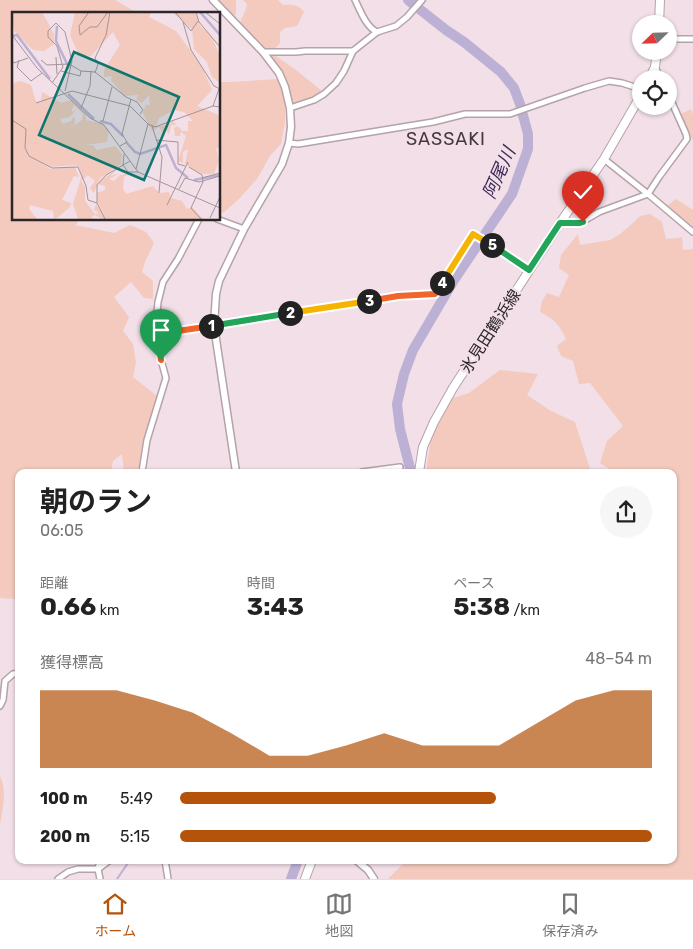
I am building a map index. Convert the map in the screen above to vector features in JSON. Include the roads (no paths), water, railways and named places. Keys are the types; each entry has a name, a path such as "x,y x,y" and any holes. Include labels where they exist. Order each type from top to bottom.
{"main road":[{"path":"659,15 660,0"},
{"path":"654,70 656,60"},
{"name":"氷見田鶴浜線","path":"419,469 422,447 453,388 560,223 604,160 632,111"},
{"path":"305,879 311,864"}],"street":[{"path":"213,0 263,52 279,73 285,87 290,108 291,127 289,143 282,164 244,230 219,281 214,309 214,326 236,469"},
{"path":"355,0 366,20 373,30 377,32"},
{"path":"290,108 314,100 324,94 336,83 353,50 377,32 396,26 422,0"},
{"path":"678,39 693,39"},
{"path":"263,52 353,50"},
{"path":"289,143 298,144 401,128 465,114 510,114 609,81 632,86"},
{"path":"560,223 580,223 599,212 648,194 687,139 677,114"},
{"path":"604,160 693,232"},
{"path":"142,469 147,440 166,378 161,360 157,314 162,282 178,259 198,220"},
{"path":"219,220 244,230"},
{"path":"158,334 398,296 435,294 473,234 529,270"},
{"path":"385,469 400,467"},
{"path":"0,706 3,700 5,682 15,674"},
{"path":"99,864 100,879"},
{"path":"58,879 68,872 78,869 98,869 105,864"},
{"path":"166,864 168,879"},
{"path":"361,864 374,879"}],"waterway":[{"name":"阿尾川","path":"408,0 501,72 514,88 528,134 528,149 512,194 454,280 413,350 404,374 397,404 400,429 410,469"},
{"path":"117,879 127,864"},
{"name":"阿尾川","path":"291,879 297,864"}],"district":[{"name":"SASSAKI","path":"446,139"}]}
